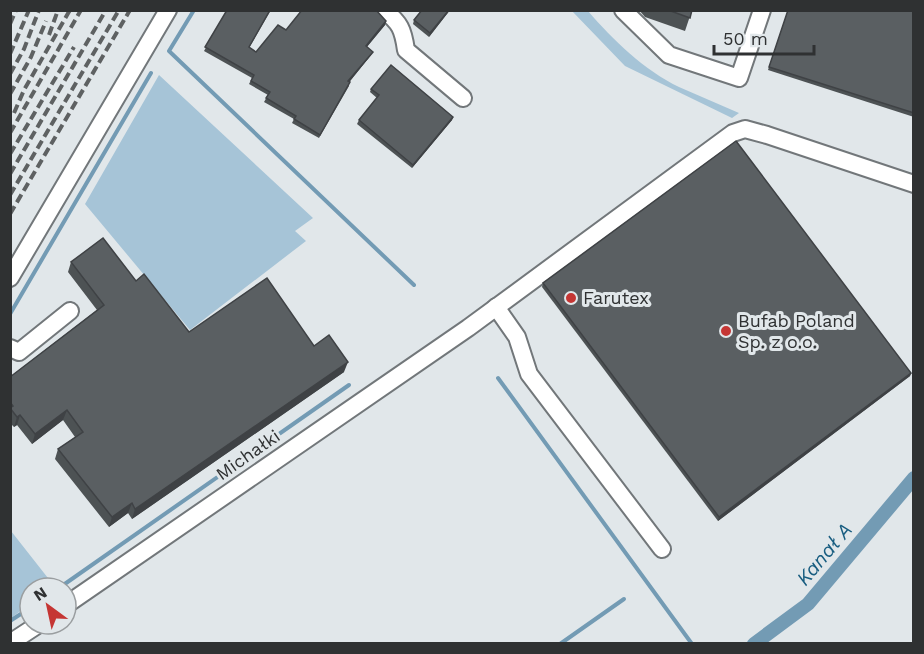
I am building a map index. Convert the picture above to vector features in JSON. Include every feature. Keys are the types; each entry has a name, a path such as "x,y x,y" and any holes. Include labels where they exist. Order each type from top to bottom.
{"street":[{"path":"10,278 168,10"},
{"path":"384,10 396,20 404,33 406,50 463,98"},
{"path":"623,10 669,55 739,78 762,10"},
{"name":"Michałki","path":"78,597 453,338 733,133 745,129 914,184"},
{"path":"496,307 517,337 529,374 662,549"},
{"path":"10,348 19,352 70,311"}],"shaded area":[{"path":"572,11 588,11 630,54 666,80 739,113 732,118 625,66"},
{"path":"159,75 313,218 295,231 306,241 190,330 85,204"},
{"path":"11,531 46,576 18,576 18,613 11,618"}],"building":[{"path":"227,10 270,10 249,47 256,52 278,25 286,30 302,10 376,10 386,21 366,46 373,52 348,81 350,82 320,135 294,119 296,116 266,98 270,92 251,81 254,75 205,47"},
{"path":"422,10 449,10 430,33 414,20"},
{"path":"668,10 692,10 690,18"},
{"path":"788,10 914,10 914,113 769,67"},
{"path":"391,65 453,117 413,165 359,120 379,95 371,89"},
{"name":"Bufab Poland Sp. z o.o.","path":"736,141 911,373 719,517 543,283"},
{"path":"103,238 136,281 144,274 189,332 267,278 314,346 329,335 348,362 135,509 132,503 112,517 58,449 83,432 67,410 35,434 20,415 17,417 10,408 13,406 10,402 10,377 104,305 71,262"}],"waterway":[{"path":"194,10 169,51 414,285"},
{"path":"10,314 151,73"},
{"path":"498,378 692,644"},
{"path":"76,576 349,385"},
{"name":"Kanał A","path":"754,644 808,604 914,478"},
{"path":"560,644 624,599"},
{"path":"10,621 18,616"}],"railway":[{"path":"10,24 16,10"},
{"path":"10,54 29,10"},
{"path":"10,74 24,49 39,10"},
{"path":"49,35 58,10"},
{"path":"14,113 24,90 70,10"},
{"path":"10,133 81,10"},
{"path":"10,174 106,10"},
{"path":"10,195 119,10"},
{"path":"10,214 130,10"},
{"path":"10,94 31,57 46,21"},
{"path":"10,154 74,47"}],"place":[{"name":"Farutex","path":"571,298"},
{"name":"Bufab Poland Sp. z o.o.","path":"726,331"}]}
